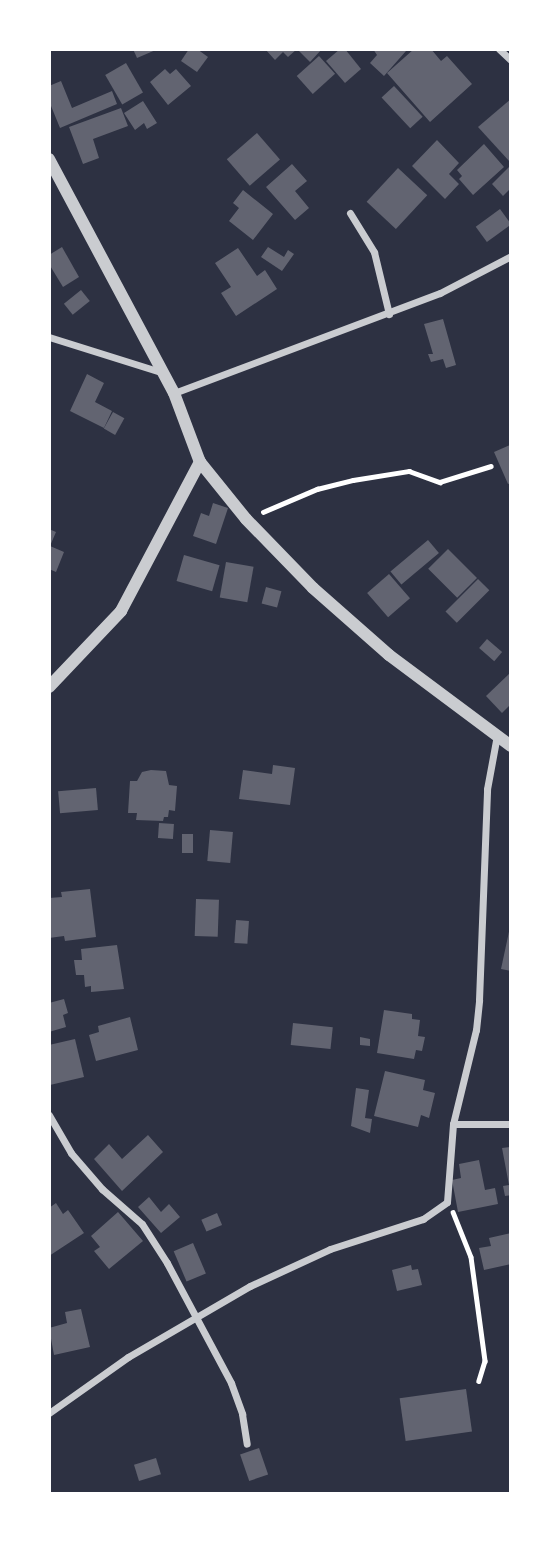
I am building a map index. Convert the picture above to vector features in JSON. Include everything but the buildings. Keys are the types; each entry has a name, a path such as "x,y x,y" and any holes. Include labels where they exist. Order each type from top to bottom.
{"street":[{"path":"499,49 511,60"},
{"path":"49,159 174,393 200,461 246,519 313,588 389,655 511,746"},
{"path":"350,214 374,252 389,314"},
{"path":"174,393 273,354 389,314 470,279 511,256"},
{"path":"49,337 161,372"},
{"path":"49,687 121,611 200,461"},
{"path":"49,1413 128,1357 250,1286 330,1249 423,1219 447,1202 453,1124 477,1020 483,950 487,789 497,736"},
{"path":"49,1115 71,1153 102,1189 142,1224 198,1316 231,1383 242,1414 247,1444"},
{"path":"453,1124 511,1124"}],"path":[{"path":"246,519 317,489 353,480 409,471 440,482 491,466"},
{"path":"447,1202 461,1227 471,1256 485,1361 479,1381"}]}
